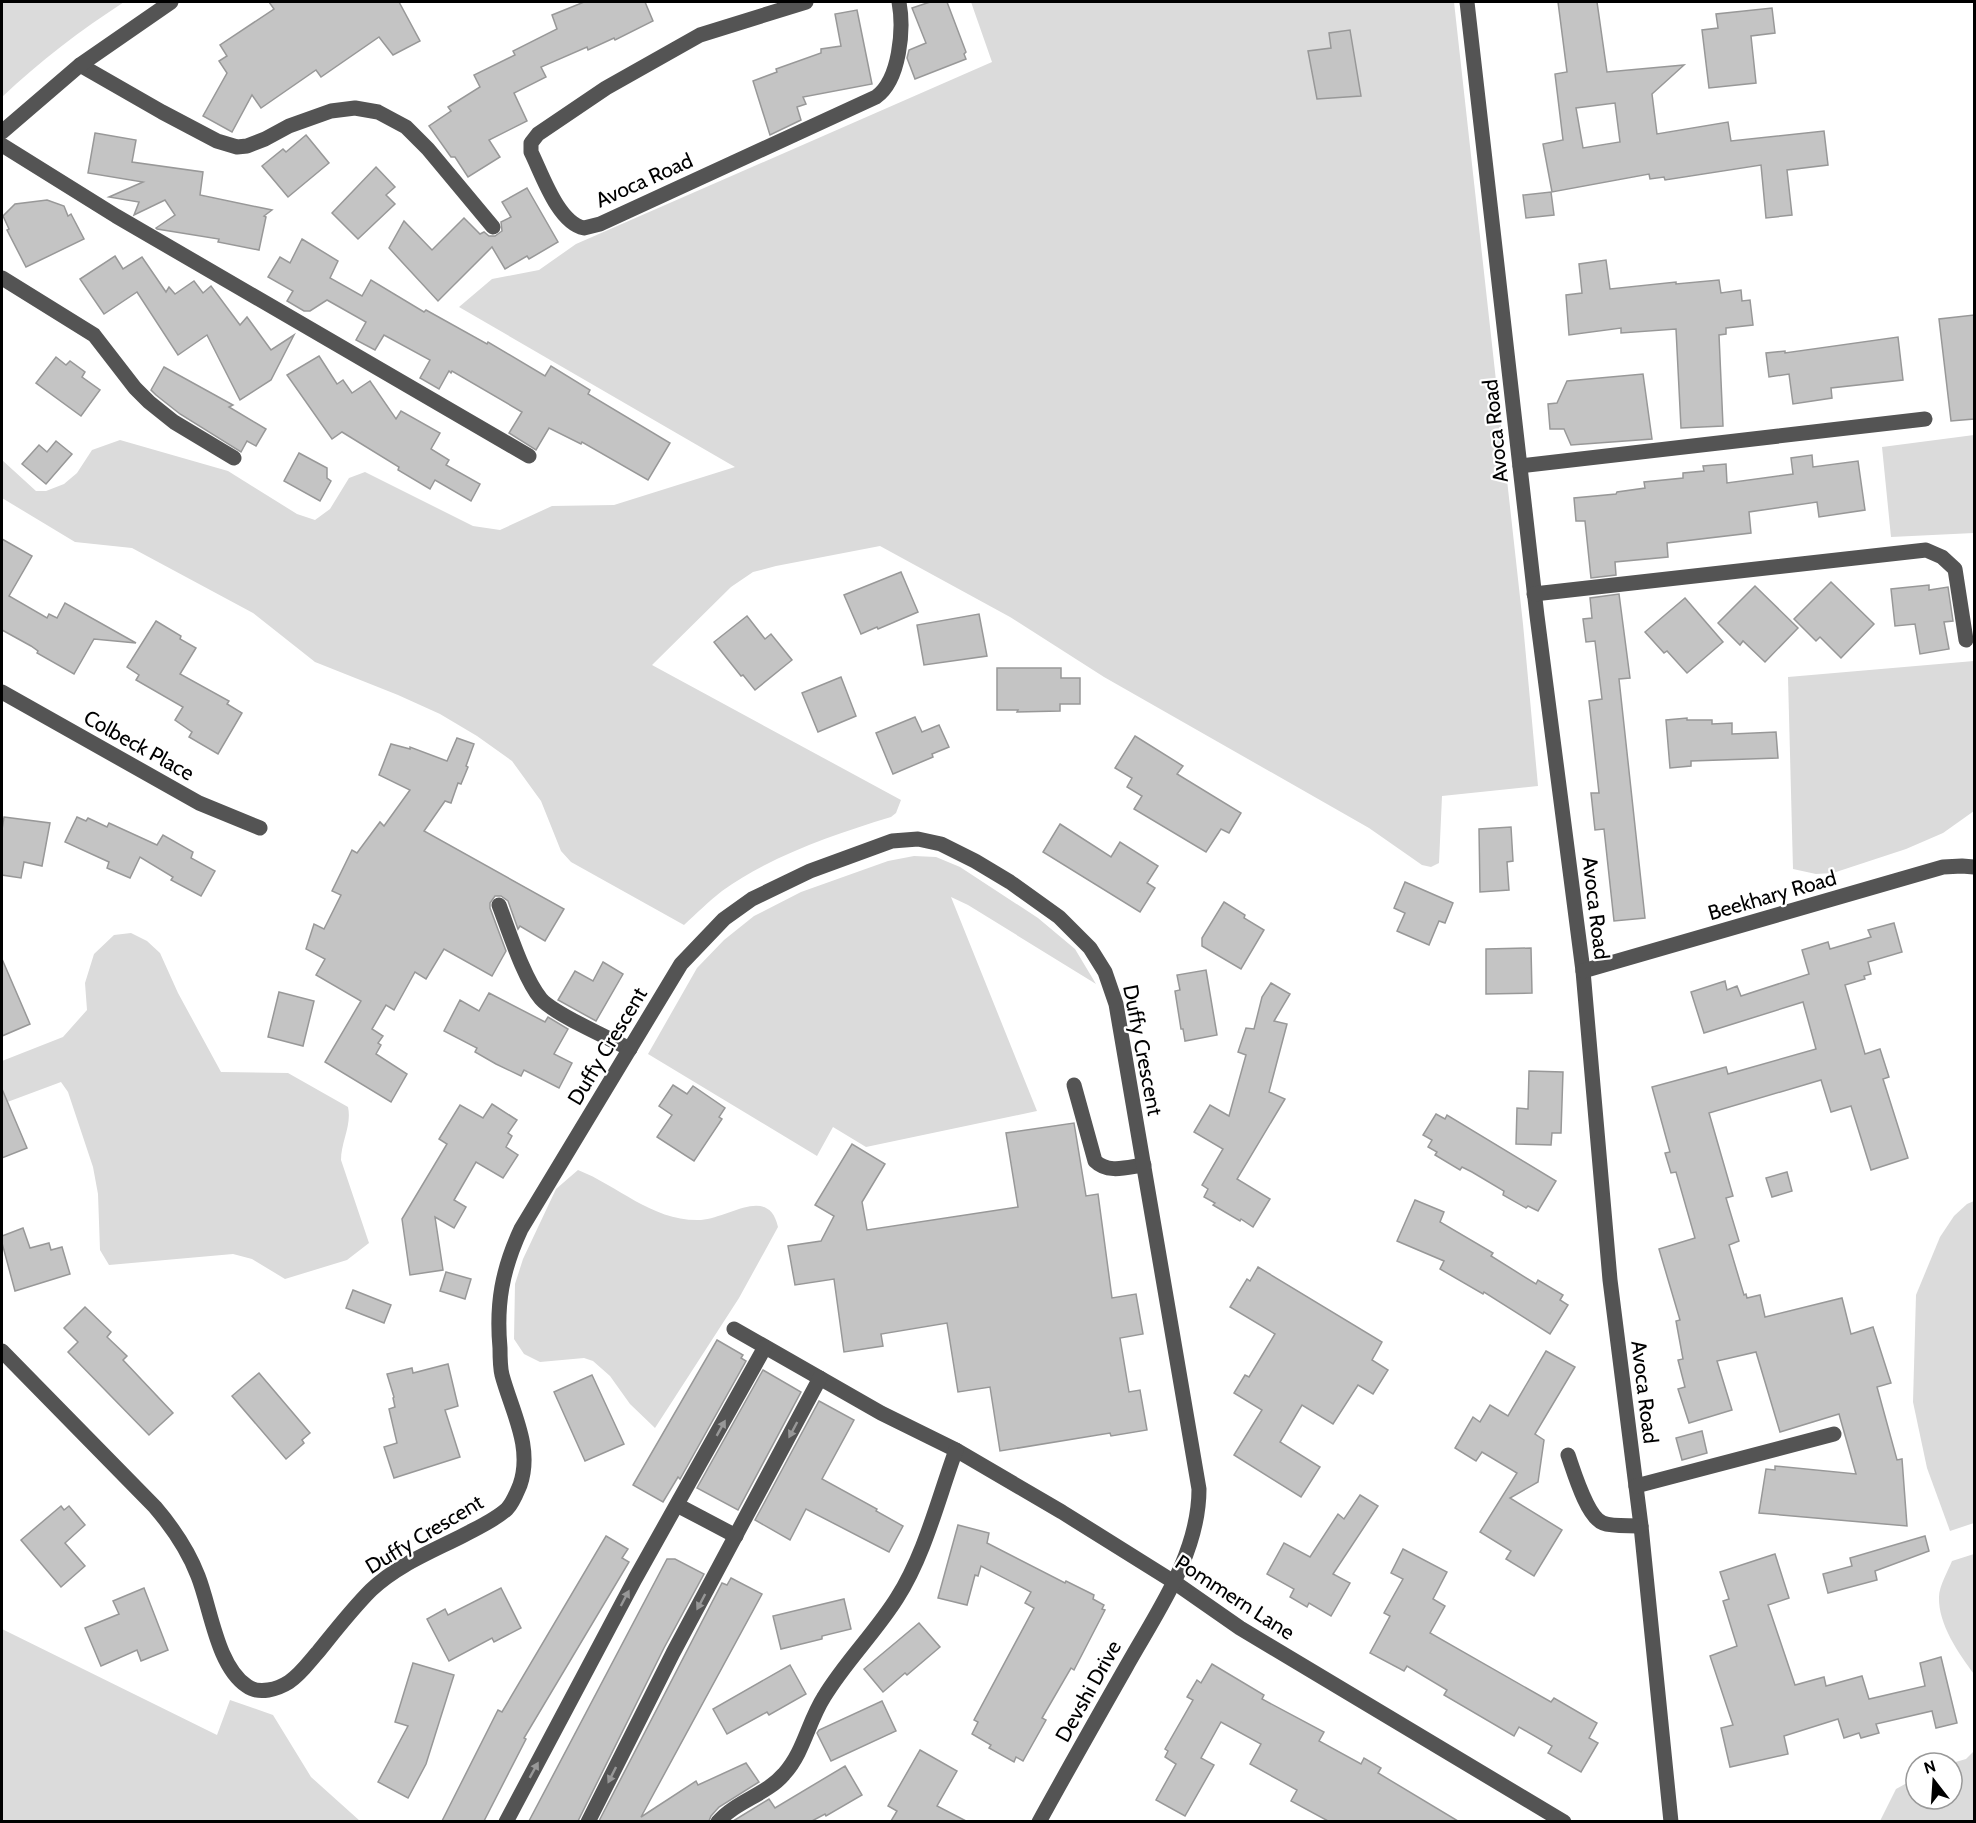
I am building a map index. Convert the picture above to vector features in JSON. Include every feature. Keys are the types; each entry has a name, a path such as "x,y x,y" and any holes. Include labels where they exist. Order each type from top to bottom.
{"street":[{"path":"2,132 80,64 171,2"},
{"name":"Avoca Road","path":"806,2 700,34 606,88 538,134 531,143 531,152 558,207 569,220 584,228 600,224 876,97 884,91 891,80 901,26 899,2"},
{"name":"Avoca Road","path":"1467,2 1534,594 1583,971 1610,1280 1641,1526 1671,1821"},
{"path":"80,64 162,112 217,141 237,147 265,140 289,126 331,111 355,108 378,112 406,127 428,149 493,227"},
{"path":"2,145 116,216 529,456"},
{"path":"2,278 94,335 148,402 174,422 234,458"},
{"path":"1520,466 1925,419"},
{"path":"1534,594 1926,550 1942,557 1955,569 1966,640"},
{"name":"Colbeck Place","path":"2,692 199,803 260,828"},
{"name":"Duffy Crescent","path":"2,1351 171,1526 187,1551 198,1577 223,1654 239,1680 253,1690 262,1691 274,1689 289,1682 302,1671 360,1602 381,1581 485,1524 508,1508 513,1499 520,1484 525,1460 523,1441 502,1373 498,1334 501,1285 508,1257 521,1229 681,964 724,919 752,899 810,871 892,841 918,839 941,844 1001,877 1059,917 1090,948 1105,972 1116,1004 1199,1489 1195,1533 1174,1582"},
{"name":"Beekhary Road","path":"1583,971 1943,867 1974,867"},
{"path":"499,905 531,984 542,1000 557,1011 630,1049"},
{"path":"1074,1085 1095,1161 1104,1168 1144,1165"},
{"name":"Pommern Lane","path":"734,1329 881,1413 956,1450 1062,1512 1174,1582 1240,1628 1564,1821"},
{"path":"506,1821 635,1579 765,1347"},
{"path":"588,1821 673,1653 820,1378"},
{"path":"1636,1486 1834,1434"},
{"path":"718,1821 730,1810 771,1787 794,1762 824,1697 896,1600 910,1576 956,1450"},
{"path":"1568,1455 1588,1507 1595,1518 1604,1524 1641,1526"},
{"path":"676,1505 736,1536"},
{"name":"Devshi Drive","path":"1039,1821 1174,1582"}],"shaded area":[{"path":"2,2 124,2 61,46 2,97"},
{"path":"971,2 1454,2 1523,624 1538,786 1442,796 1439,863 1431,867 1422,865 1369,828 1104,677 1010,617 880,546 753,572 731,587 652,665 901,800 896,813 891,817 804,847 741,878 717,895 684,925 571,862 561,851 541,801 512,761 477,736 440,714 315,662 253,613 132,548 75,542 2,498 2,460 36,491 46,491 64,484 77,473 92,450 120,440 228,471 297,514 315,520 330,509 349,478 365,472 473,526 500,530 552,506 614,505 735,467 459,307 492,279 539,270 576,244 992,62"},
{"path":"1974,435 1974,533 1891,537 1882,447"},
{"path":"1974,661 1974,811 1943,833 1906,849 1833,873 1816,874 1793,869 1788,677"},
{"path":"914,856 936,857 960,867 1038,918 1075,949 1096,984 968,905 951,897 1037,1111 866,1147 833,1127 817,1156 648,1054 697,968 724,940 754,916 801,892 888,861"},
{"path":"131,933 147,941 160,953 178,993 221,1072 288,1073 348,1107 349,1120 341,1160 369,1243 347,1260 285,1279 252,1259 233,1254 109,1265 100,1250 98,1194 93,1167 68,1092 61,1082 2,1104 2,1061 63,1037 87,1010 85,983 94,954 114,935"},
{"path":"578,1170 637,1202 667,1215 701,1220 757,1206 766,1208 773,1215 778,1227 739,1298 655,1428 630,1404 610,1376 593,1361 584,1358 540,1362 524,1354 514,1339 515,1284 523,1259 556,1189"},
{"path":"1974,1201 1974,1523 1950,1531 1927,1468 1913,1402 1916,1295 1940,1237 1954,1216"},
{"path":"1974,1554 1974,1674 1956,1648 1946,1628 1942,1618 1939,1593 1952,1561"},
{"path":"2,1629 217,1735 230,1700 273,1715 311,1777 360,1821 2,1821"},
{"path":"1974,1751 1974,1821 1880,1821 1896,1789 1904,1785 1904,1811 1964,1811 1964,1760"}],"building":[{"path":"269,2 399,2 420,41 393,55 379,37 321,77 316,70 261,108 252,95 232,132 203,116 227,73 219,61 227,56 220,45 274,9"},
{"path":"584,2 645,2 653,21 615,40 614,38 588,50 587,47 541,67 546,77 514,93 527,121 489,140 500,157 468,177 455,157 451,157 429,126 451,111 448,107 480,87 474,75 515,55 513,51 557,29 552,15"},
{"path":"930,2 947,2 966,52 964,54 966,59 915,79 907,58 909,50 926,43 912,8"},
{"path":"1558,2 1597,2 1607,72 1684,65 1652,94 1657,134 1728,122 1731,141 1824,131 1828,165 1787,170 1792,215 1766,218 1761,165 1665,180 1664,177 1650,179 1649,174 1552,192 1543,144 1563,140 1555,74 1567,72","holes":["1615,103 1620,142 1583,148 1576,108"]},
{"path":"1772,8 1775,33 1751,36 1756,83 1709,88 1702,30 1718,28 1716,14"},
{"path":"857,10 872,84 803,97 806,104 797,107 801,120 770,135 753,81 777,72 776,69 821,53 821,49 841,46 835,14"},
{"path":"1350,30 1361,96 1317,99 1308,51 1331,48 1329,33"},
{"path":"95,133 136,140 132,162 203,172 200,195 272,210 264,216 266,217 259,250 218,242 219,239 157,229 175,215 165,200 134,215 139,202 109,197 143,182 88,173"},
{"path":"306,135 329,163 288,197 262,166 283,149 286,152"},
{"path":"376,167 395,187 386,195 395,204 358,239 332,213"},
{"path":"527,188 558,242 529,259 527,256 505,269 492,247 438,301 389,248 404,221 432,250 464,218 480,234 484,232 489,236 495,236 502,231 501,222 511,217 502,202"},
{"path":"1551,192 1554,215 1526,218 1523,195"},
{"path":"47,200 64,206 68,216 71,214 84,239 26,267 7,230 9,229 3,216 15,204"},
{"path":"302,239 338,261 330,278 362,296 371,280 424,312 426,310 487,344 488,342 545,376 551,366 590,390 588,394 670,443 648,480 582,442 581,444 549,428 536,450 509,433 522,412 452,371 451,373 449,371 439,389 420,378 430,360 384,335 375,350 356,340 366,322 327,300 310,311 304,311 287,301 293,291 268,277 280,257 290,263"},
{"path":"115,256 123,269 142,257 166,292 169,287 175,294 194,281 203,293 211,286 240,325 247,317 271,350 294,335 271,380 240,400 207,335 178,355 137,292 104,314 80,279"},
{"path":"1606,260 1610,289 1719,280 1721,293 1741,290 1742,301 1750,300 1753,325 1726,328 1726,334 1719,335 1723,426 1681,428 1676,329 1621,333 1621,328 1569,335 1566,295 1582,293 1579,264"},
{"path":"1974,315 1974,419 1951,421 1939,319"},
{"path":"1898,337 1903,380 1831,388 1832,398 1793,404 1789,374 1769,377 1766,353 1785,351 1785,353"},
{"path":"319,356 337,384 343,380 352,393 370,381 396,419 401,411 440,433 431,449 449,460 446,465 480,484 471,501 435,480 430,489 342,432 332,439 287,375"},
{"path":"56,357 66,365 70,361 85,372 82,377 100,390 81,416 36,383"},
{"path":"164,367 233,405 229,407 266,429 256,446 247,441 241,452 180,414 156,395 151,390"},
{"path":"1643,374 1652,439 1571,445 1564,429 1550,429 1548,404 1557,403 1567,381"},
{"path":"56,441 72,454 46,484 22,464 39,445 47,452"},
{"path":"299,453 327,468 327,478 331,481 320,501 284,481"},
{"path":"1812,455 1813,467 1858,461 1865,510 1819,517 1817,502 1749,512 1751,533 1667,543 1668,557 1615,562 1616,575 1591,578 1585,521 1576,521 1574,498 1616,494 1645,488 1644,482 1683,478 1683,473 1704,471 1703,466 1726,464 1727,483 1793,474 1791,458"},
{"path":"2,539 32,556 9,596 47,618 49,614 57,618 65,603 136,643 94,639 74,674 2,630"},
{"path":"901,572 918,612 861,634 844,595"},
{"path":"1831,582 1874,624 1841,658 1820,637 1816,641 1794,619"},
{"path":"1929,585 1929,590 1948,587 1953,621 1944,622 1949,649 1920,654 1915,624 1895,626 1891,589"},
{"path":"1755,586 1798,628 1765,662 1743,641 1740,645 1718,623"},
{"path":"1619,594 1630,678 1619,679 1645,918 1614,921 1604,829 1595,830 1591,793 1599,793 1589,701 1602,699 1595,641 1586,642 1583,619 1592,618 1590,598"},
{"path":"1685,598 1723,642 1687,673 1645,632"},
{"path":"979,614 987,656 924,665 917,625"},
{"path":"747,616 765,639 771,634 792,660 755,690 714,642"},
{"path":"156,621 196,648 180,674 229,701 227,704 242,713 218,754 189,737 192,732 175,720 183,707 136,680 139,675 127,667"},
{"path":"997,668 1061,668 1061,678 1080,678 1080,704 1060,704 1060,711 997,710"},
{"path":"841,677 856,716 818,732 802,693"},
{"path":"915,717 922,732 939,725 949,747 932,754 933,757 893,774 876,733"},
{"path":"1687,718 1687,720 1712,720 1712,724 1732,723 1732,734 1776,732 1778,758 1691,761 1691,766 1670,768 1666,720"},
{"path":"1135,736 1183,766 1177,774 1241,813 1229,833 1221,829 1206,852 1134,809 1142,796 1127,787 1132,778 1115,768"},
{"path":"457,738 474,744 466,766 468,767 461,784 458,783 451,803 445,801 424,831 564,909 545,941 520,926 518,929 508,901 501,896 495,896 490,903 490,908 506,951 492,976 444,949 426,979 415,972 394,1010 386,1005 372,1029 383,1036 378,1043 381,1045 376,1054 407,1074 391,1102 325,1062 361,1001 316,975 325,959 306,949 314,924 324,929 341,895 332,891 352,850 357,853 380,822 384,826 410,790 379,775 391,744 410,749 410,747 447,761"},
{"path":"4,817 50,823 42,866 24,862 21,878 2,875"},
{"path":"77,817 86,821 88,818 107,827 109,823 157,845 163,835 193,852 191,858 215,871 201,896 171,880 173,877 140,857 130,878 107,868 109,862 65,842"},
{"path":"1060,824 1111,857 1120,842 1158,866 1147,883 1155,888 1140,912 1043,852"},
{"path":"1511,827 1513,861 1507,862 1509,890 1480,892 1479,829"},
{"path":"1405,882 1453,903 1445,923 1439,921 1429,945 1397,931 1405,913 1394,908"},
{"path":"1224,902 1264,930 1241,969 1202,946 1202,938"},
{"path":"1894,923 1902,952 1868,962 1871,974 1864,976 1865,979 1845,985 1865,1054 1880,1049 1889,1077 1883,1079 1908,1158 1871,1170 1851,1106 1831,1112 1821,1080 1709,1113 1733,1196 1726,1198 1739,1241 1729,1245 1744,1295 1746,1294 1747,1298 1760,1295 1765,1317 1842,1298 1851,1334 1873,1327 1891,1383 1877,1387 1897,1460 1902,1459 1907,1526 1759,1513 1766,1469 1775,1470 1775,1466 1856,1474 1839,1414 1780,1432 1756,1352 1717,1361 1732,1410 1689,1423 1678,1389 1685,1387 1678,1360 1683,1359 1676,1321 1680,1320 1659,1249 1695,1238 1676,1172 1671,1173 1665,1153 1670,1152 1652,1087 1726,1067 1728,1074 1816,1049 1803,1002 1704,1033 1691,992 1725,981 1727,990 1737,986 1741,996 1809,974 1802,950 1828,942 1830,949 1871,937 1868,930"},
{"path":"1531,948 1532,993 1486,994 1486,949"},
{"path":"2,959 30,1024 2,1036"},
{"path":"603,962 623,974 596,1021 558,1000 575,971 593,981"},
{"path":"1206,970 1217,1035 1185,1041 1175,991 1180,990 1177,975"},
{"path":"1271,983 1290,994 1274,1021 1287,1024 1269,1092 1285,1099 1237,1179 1270,1199 1253,1227 1213,1205 1215,1203 1204,1197 1208,1189 1202,1185 1223,1149 1194,1132 1210,1105 1229,1116 1246,1055 1238,1052 1246,1028 1254,1029 1262,997"},
{"path":"279,992 314,1001 303,1046 268,1037"},
{"path":"489,993 545,1022 548,1017 568,1029 554,1054 572,1063 559,1088 524,1070 521,1076 496,1064 475,1052 477,1048 444,1031 460,1000 479,1011"},
{"path":"1529,1071 1563,1072 1561,1133 1552,1133 1551,1145 1516,1144 1517,1108 1528,1109"},
{"path":"673,1085 687,1094 693,1086 725,1108 719,1117 722,1119 694,1161 657,1137 672,1115 659,1106"},
{"path":"2,1089 27,1148 2,1158"},
{"path":"492,1104 517,1120 508,1133 512,1136 506,1147 518,1155 503,1178 476,1162 454,1200 466,1207 454,1228 435,1217 443,1270 410,1275 402,1219 447,1144 439,1139 460,1105 483,1118"},
{"path":"1436,1114 1445,1119 1447,1115 1556,1181 1538,1211 1528,1206 1526,1208 1503,1195 1504,1191 1472,1172 1462,1167 1460,1170 1435,1155 1437,1152 1428,1147 1432,1140 1423,1135"},
{"path":"1074,1123 1086,1196 1098,1194 1112,1298 1136,1294 1143,1334 1120,1338 1129,1392 1140,1390 1147,1430 1111,1436 1110,1433 1000,1451 990,1387 958,1392 947,1323 881,1334 883,1346 844,1352 834,1279 795,1285 788,1246 821,1241 834,1216 815,1205 852,1144 885,1164 862,1202 867,1230 1018,1207 1006,1133"},
{"path":"1787,1172 1792,1191 1772,1197 1766,1178"},
{"path":"1415,1200 1444,1212 1440,1222 1493,1253 1491,1256 1536,1284 1538,1280 1563,1295 1560,1300 1568,1305 1550,1334 1484,1292 1483,1294 1440,1269 1444,1261 1397,1241"},
{"path":"23,1228 30,1248 49,1243 51,1250 62,1247 70,1274 15,1291 2,1236"},
{"path":"1258,1267 1382,1342 1372,1360 1388,1370 1373,1394 1358,1385 1333,1424 1302,1405 1280,1442 1320,1467 1301,1497 1234,1455 1262,1410 1234,1393 1245,1375 1249,1377 1275,1334 1230,1307 1247,1279 1250,1281"},
{"path":"446,1272 471,1279 465,1299 440,1291"},
{"path":"353,1290 391,1305 384,1323 346,1308"},
{"path":"85,1307 111,1332 107,1337 127,1356 123,1360 173,1413 149,1435 68,1352 78,1342 64,1328"},
{"path":"717,1340 743,1355 741,1358 746,1361 680,1479 678,1477 663,1502 633,1485"},
{"path":"1546,1351 1575,1367 1535,1434 1544,1440 1538,1482 1510,1498 1562,1530 1534,1576 1506,1559 1511,1551 1480,1532 1517,1473 1482,1452 1476,1461 1455,1448 1473,1417 1480,1422 1490,1405 1508,1416"},
{"path":"448,1364 458,1406 445,1410 460,1457 394,1478 384,1447 397,1443 389,1409 395,1407 394,1397 387,1374 412,1368 413,1373"},
{"path":"763,1370 801,1392 738,1510 697,1488"},
{"path":"259,1373 310,1433 302,1440 304,1443 286,1459 232,1396"},
{"path":"592,1375 624,1444 585,1461 554,1392"},
{"path":"819,1401 854,1420 822,1479 903,1526 889,1552 806,1509 790,1540 755,1520"},
{"path":"1702,1431 1707,1453 1682,1460 1676,1438"},
{"path":"1360,1495 1378,1506 1333,1574 1350,1583 1331,1616 1309,1603 1307,1607 1290,1597 1294,1589 1267,1574 1284,1543 1310,1557 1338,1514 1344,1519"},
{"path":"61,1506 64,1510 69,1506 85,1525 65,1543 85,1566 61,1587 21,1540"},
{"path":"958,1525 989,1533 987,1543 1065,1583 1066,1581 1094,1595 1093,1599 1104,1605 1102,1609 1105,1610 1074,1670 1071,1668 1042,1718 1046,1720 1023,1761 1016,1757 1014,1762 989,1748 991,1745 972,1734 978,1722 974,1720 1034,1608 1025,1603 1031,1592 981,1566 978,1576 975,1575 967,1605 938,1598"},
{"path":"606,1536 628,1549 622,1558 629,1562 524,1738 526,1739 484,1821 442,1821 498,1710 502,1712"},
{"path":"1925,1536 1929,1551 1875,1571 1877,1580 1828,1593 1823,1574 1852,1566 1850,1558"},
{"path":"1403,1549 1447,1572 1433,1599 1445,1606 1430,1633 1551,1702 1554,1698 1597,1723 1589,1738 1598,1743 1581,1772 1548,1753 1552,1746 1519,1727 1514,1736 1444,1695 1447,1690 1407,1666 1404,1671 1370,1653 1390,1616 1384,1613 1403,1579 1391,1573"},
{"path":"1775,1554 1789,1598 1768,1605 1795,1685 1824,1677 1826,1686 1862,1676 1869,1699 1925,1686 1920,1663 1941,1657 1957,1723 1936,1728 1932,1711 1876,1724 1879,1733 1861,1738 1859,1733 1844,1738 1838,1719 1784,1736 1788,1754 1730,1767 1721,1728 1733,1725 1710,1656 1737,1646 1723,1601 1729,1599 1720,1572"},
{"path":"667,1559 675,1559 704,1574 664,1648 578,1821 529,1821"},
{"path":"731,1578 762,1594 641,1817 696,1781 698,1785 746,1763 759,1782 719,1807 709,1821 599,1821 722,1583 727,1585"},
{"path":"144,1588 168,1650 141,1661 137,1650 101,1666 85,1628 119,1614 113,1601"},
{"path":"501,1588 521,1628 494,1642 492,1638 449,1661 427,1619 445,1609 448,1615"},
{"path":"844,1599 851,1629 781,1649 773,1616"},
{"path":"919,1623 940,1647 883,1692 864,1669"},
{"path":"413,1663 454,1675 426,1764 408,1798 378,1782 408,1726 395,1722"},
{"path":"1212,1664 1264,1695 1262,1699 1324,1732 1319,1741 1361,1764 1364,1758 1381,1768 1378,1773 1458,1821 1328,1821 1291,1801 1297,1790 1250,1764 1261,1744 1221,1722 1201,1758 1214,1765 1185,1816 1156,1800 1176,1764 1165,1757 1168,1751 1165,1749 1193,1700 1187,1697 1197,1680 1201,1683"},
{"path":"790,1665 806,1694 769,1715 767,1712 727,1734 713,1709"},
{"path":"882,1701 896,1731 831,1761 817,1733 819,1730"},
{"path":"920,1750 957,1771 937,1806 966,1821 891,1821 897,1811 888,1806"},
{"path":"845,1766 862,1795 826,1816 825,1814 812,1821 733,1821 769,1799 775,1808"}]}
